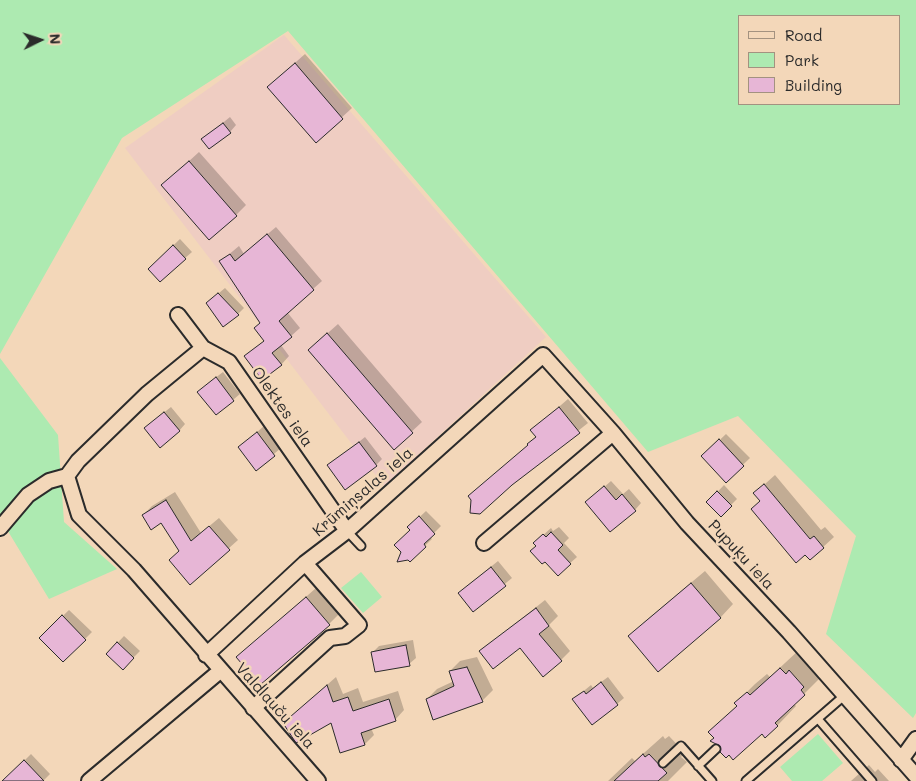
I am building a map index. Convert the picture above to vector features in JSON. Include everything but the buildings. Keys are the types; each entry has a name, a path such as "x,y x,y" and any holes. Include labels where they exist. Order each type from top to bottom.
{"street":[{"name":"Olektes iela","path":"178,315 203,348 229,362 347,531"},
{"path":"0,528 28,495 49,481 67,476 78,461 147,394 203,348"},
{"name":"Krūmiņsalas iela","path":"206,655 305,563 347,531 543,355"},
{"name":"Pupuķu iela","path":"543,355 612,433 687,523 845,695 916,776"},
{"path":"484,543 612,433"},
{"name":"Valdlauču iela","path":"67,476 79,515 134,570 206,655 318,781"},
{"path":"253,708 330,638 345,636 359,625 305,563"},
{"path":"89,781 220,671"},
{"path":"901,760 916,739"}],"lane":[{"path":"347,531 361,546"},
{"path":"746,781 845,695"},
{"path":"818,719 872,781"},
{"path":"663,763 680,746 712,781"},
{"path":"698,766 716,749"}],"shaded area":[{"path":"284,35 546,337 384,486 125,148"}],"green space":[{"path":"0,0 916,0 916,713 913,718 826,634 856,536 738,416 648,452 288,31 122,138 0,354"},
{"path":"0,358 58,435 64,522 117,569 49,599 0,518"},
{"path":"361,572 382,597 363,613 341,588"},
{"path":"818,734 843,763 822,781 792,781 780,767"}]}
